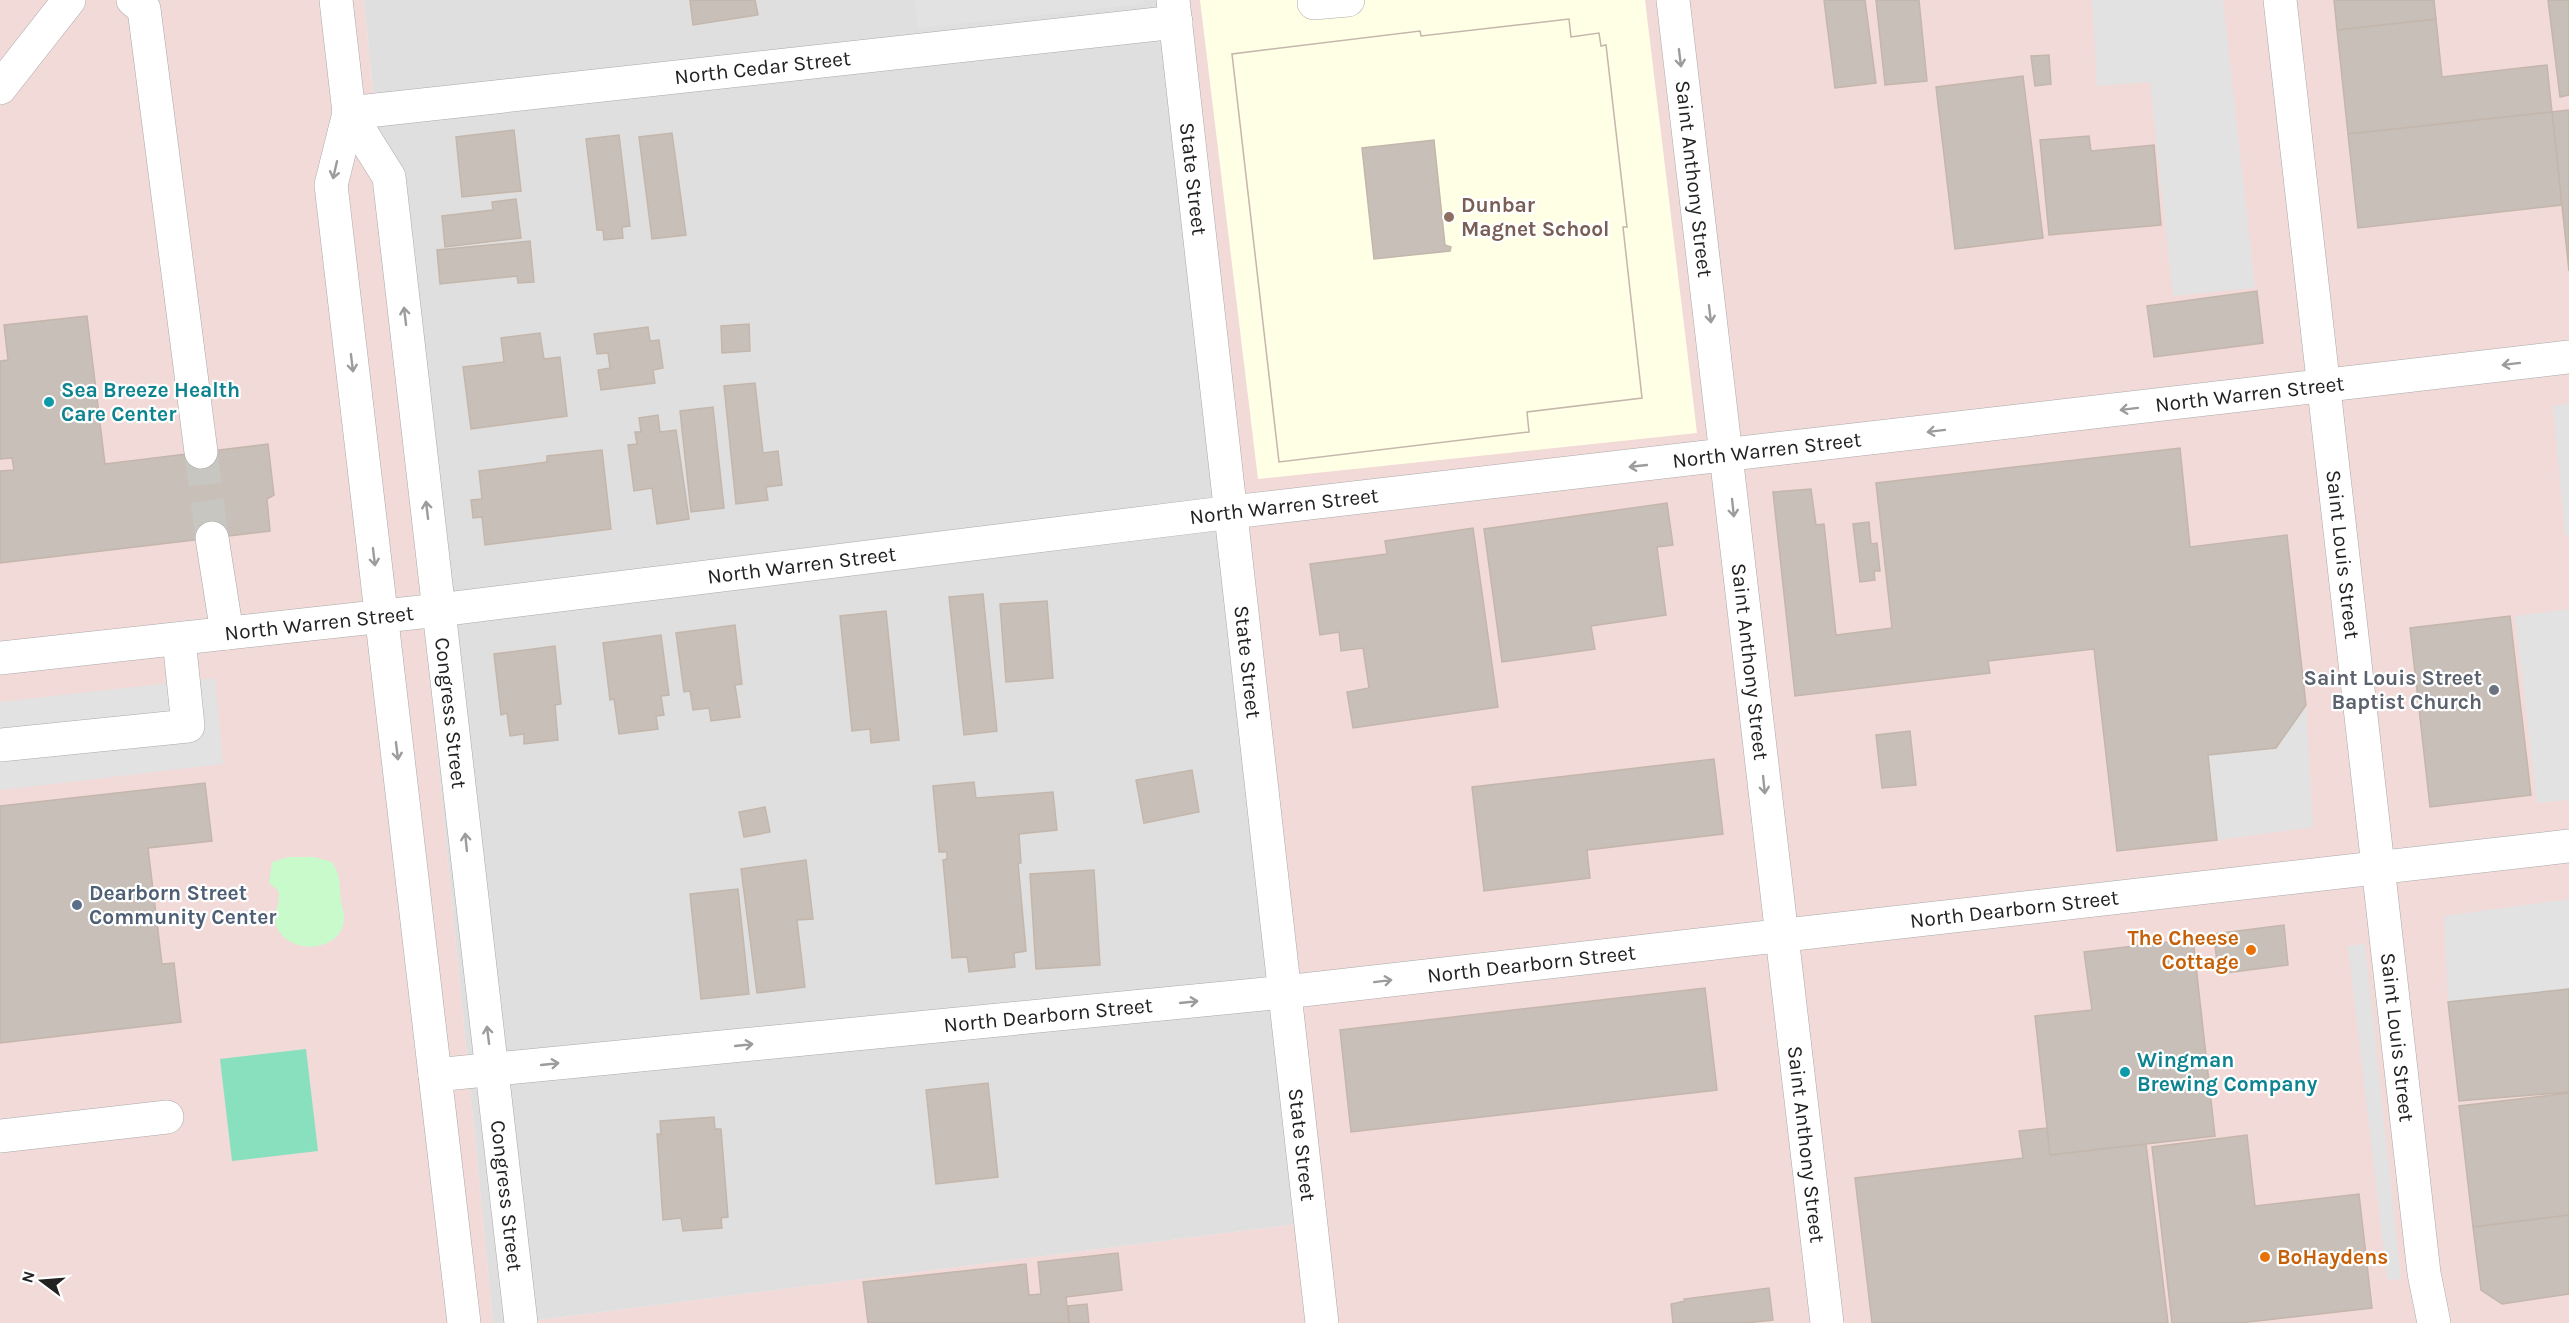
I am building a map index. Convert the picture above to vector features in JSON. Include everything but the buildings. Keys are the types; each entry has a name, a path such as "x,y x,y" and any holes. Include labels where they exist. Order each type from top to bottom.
{"street":[{"path":"0,88 69,0"},
{"path":"133,0 144,9 201,452"},
{"name":"Congress Street","path":"336,0 349,113 331,185 464,1323"},
{"path":"1314,3 1348,0"},
{"name":"Saint Anthony Street","path":"1673,0 1827,1323"},
{"name":"Saint Louis Street","path":"2280,0 2376,869 2424,1273 2434,1323"},
{"name":"North Cedar Street","path":"349,113 1174,11"},
{"name":"State Street","path":"1174,11 1322,1323"},
{"name":"Congress Street","path":"349,113 389,177 521,1323"},
{"name":"North Warren Street","path":"0,658 439,610 1232,512 2569,357"},
{"path":"212,538 227,633"},
{"path":"0,745 188,726 179,639"},
{"name":"North Dearborn Street","path":"435,1075 1285,993 2569,846"},
{"path":"0,1136 166,1117"}],"shaded area":[{"path":"0,0 364,0 493,1323 0,1323"},
{"path":"364,0 1158,0 1297,1224 515,1323 493,1323"},
{"path":"915,0 1143,0 1144,4 918,28"},
{"path":"1158,0 2569,0 2569,1323 515,1323 1297,1224"},
{"name":"Dunbar Magnet School","path":"1200,0 1645,0 1697,433 1258,479"},
{"path":"2092,0 2223,0 2255,288 2173,296 2150,82 2097,86"},
{"path":"2569,404 2569,535 2565,535 2553,406"},
{"path":"2569,609 2569,800 2537,803 2515,616"},
{"path":"215,678 223,764 0,790 0,702"},
{"path":"2306,705 2313,827 2217,840 2208,755 2276,748"},
{"path":"2569,899 2569,989 2448,1002 2444,916"},
{"path":"2365,944 2401,1280 2387,1279 2348,946"}],"green space":[{"path":"288,857 314,857 332,862 337,873 344,916 342,929 335,938 324,944 312,947 300,946 289,941 280,933 275,921 279,896 278,890 269,883 272,862"},
{"path":"306,1049 318,1151 232,1161 220,1059"}],"tunnel":[{"path":"201,452 212,538"}],"place":[{"name":"Dunbar Magnet School","path":"1449,217"},
{"name":"Sea Breeze Health Care Center","path":"49,402"},
{"name":"Saint Louis Street Baptist Church","path":"2494,690"},
{"name":"Dearborn Street Community Center","path":"77,905"},
{"name":"The Cheese Cottage","path":"2251,950"},
{"name":"Wingman Brewing Company","path":"2125,1072"},
{"name":"BoHaydens","path":"2265,1257"}]}
